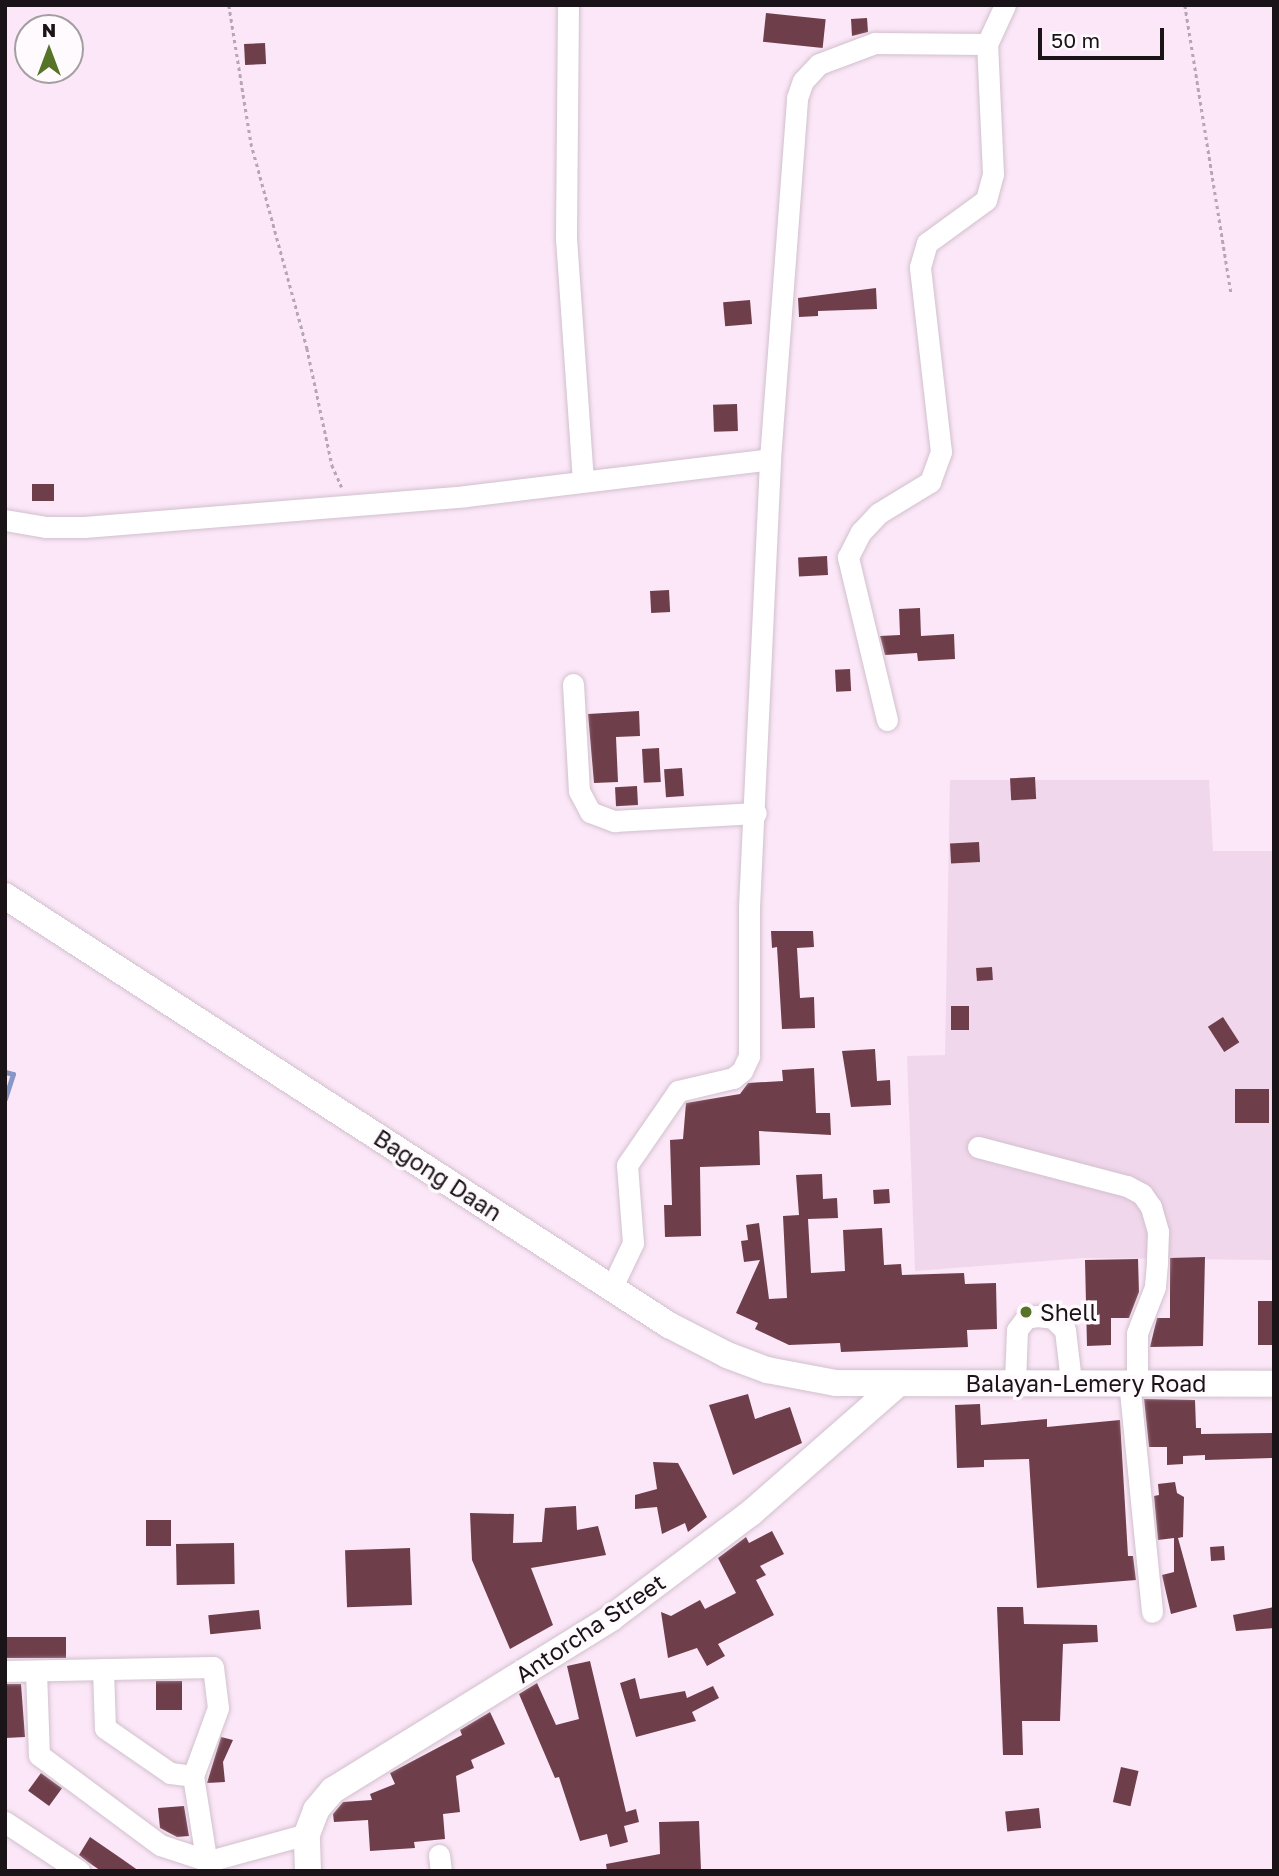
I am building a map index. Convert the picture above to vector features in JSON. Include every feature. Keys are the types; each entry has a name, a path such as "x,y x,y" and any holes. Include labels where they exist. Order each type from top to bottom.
{"main road":[{"name":"Bagong Daan","path":"5,896 697,1340 767,1370 836,1383 898,1384"},
{"name":"Balayan-Lemery Road","path":"898,1384 1133,1381 1274,1384"},
{"name":"Antorcha Street","path":"308,1871 307,1833 316,1810 333,1790 611,1618 751,1513 898,1384"}],"street":[{"path":"568,5 566,238 583,480"},
{"path":"887,720 848,557 861,532 879,513 930,482 940,452 920,267 928,243 986,200 993,174 987,44 1005,5"},
{"path":"612,1287 633,1242 626,1165 678,1091 733,1079 742,1072 749,1056 749,907 756,813 770,459 797,99 803,81 819,64 874,43 987,44"},
{"path":"5,520 46,527 84,527 349,503 466,496 770,459"},
{"path":"573,684 579,791 590,812 614,821 756,813"},
{"path":"978,1147 1127,1186 1142,1194 1151,1207 1158,1232 1155,1287 1137,1334 1133,1381 1152,1612"},
{"path":"1015,1382 1017,1330 1026,1318 1037,1316 1053,1318 1065,1330 1071,1381"},
{"path":"5,1671 213,1667 218,1708 193,1776 208,1866"},
{"path":"103,1670 106,1728 170,1773 193,1776"},
{"path":"36,1671 39,1755 160,1845 208,1866 307,1833"},
{"path":"5,1822 79,1871"}],"path":[{"path":"229,5 251,143 307,348 332,465 349,503"},
{"path":"1185,5 1231,292"}],"shaded area":[{"path":"950,780 1209,780 1213,851 1274,851 1274,1260 1083,1258 915,1271 907,1056 945,1055"}],"building":[{"path":"766,13 826,19 823,48 763,42"},
{"path":"867,18 868,32 852,36 851,19"},
{"path":"265,43 266,64 245,65 244,44"},
{"path":"876,288 877,309 818,311 818,316 799,317 798,298"},
{"path":"750,300 752,324 725,326 723,302"},
{"path":"737,404 738,431 714,432 713,405"},
{"path":"32,484 54,484 54,501 32,501"},
{"path":"827,556 828,575 799,576 798,558"},
{"path":"669,590 670,612 651,613 650,591"},
{"path":"920,608 921,636 954,634 955,659 918,661 917,653 885,655 880,636 900,635 899,609"},
{"path":"850,669 851,691 836,692 835,670"},
{"path":"639,711 640,736 616,737 618,782 594,783 588,714"},
{"path":"659,748 661,782 644,783 642,749"},
{"path":"682,768 684,796 666,797 664,769"},
{"path":"1035,777 1036,799 1011,800 1010,778"},
{"path":"637,786 638,805 616,806 615,787"},
{"path":"979,842 980,862 951,863 950,844"},
{"path":"771,931 813,931 814,947 797,948 800,998 814,997 815,1028 782,1029 777,947 772,948"},
{"path":"992,967 993,980 977,981 976,968"},
{"path":"951,1006 969,1006 969,1030 951,1030"},
{"path":"1223,1017 1239,1042 1224,1052 1208,1027"},
{"path":"875,1049 877,1081 890,1080 891,1105 851,1107 842,1051"},
{"path":"814,1068 816,1113 830,1113 831,1135 759,1131 760,1165 700,1167 701,1236 665,1237 664,1205 672,1205 670,1140 683,1139 686,1103 740,1094 748,1083 783,1081 782,1070"},
{"path":"1235,1089 1269,1089 1269,1123 1235,1123"},
{"path":"822,1174 823,1199 837,1198 838,1218 808,1219 811,1273 845,1271 843,1230 882,1228 884,1265 901,1264 902,1275 964,1273 965,1284 996,1283 997,1329 967,1330 968,1347 841,1352 840,1343 789,1345 755,1329 758,1323 736,1313 760,1260 744,1262 741,1241 748,1240 746,1225 759,1223 769,1299 787,1298 783,1216 799,1215 796,1175"},
{"path":"889,1189 890,1203 874,1204 873,1190"},
{"path":"1205,1257 1203,1346 1150,1347 1157,1318 1170,1318 1170,1258"},
{"path":"1138,1259 1139,1292 1129,1318 1111,1318 1111,1345 1087,1346 1085,1260"},
{"path":"1258,1301 1274,1301 1274,1345 1258,1345"},
{"path":"748,1394 755,1419 790,1407 802,1443 733,1475 709,1405"},
{"path":"1144,1399 1195,1400 1196,1428 1201,1428 1201,1434 1274,1433 1274,1458 1205,1460 1205,1455 1183,1456 1183,1464 1167,1465 1167,1447 1149,1447"},
{"path":"980,1404 981,1425 1047,1419 1047,1427 1120,1420 1128,1556 1133,1556 1136,1580 1037,1588 1029,1459 984,1460 984,1467 957,1468 955,1405"},
{"path":"653,1462 678,1463 707,1517 688,1532 685,1523 662,1534 657,1507 635,1509 635,1495 657,1489"},
{"path":"1175,1482 1177,1493 1184,1497 1183,1537 1178,1538 1197,1607 1171,1614 1162,1575 1174,1572 1174,1538 1158,1540 1154,1496 1159,1495 1158,1484"},
{"path":"576,1506 577,1530 598,1526 606,1555 531,1568 553,1625 510,1649 472,1560 470,1513 514,1514 513,1543 542,1542 545,1508"},
{"path":"146,1520 171,1520 171,1546 146,1546"},
{"path":"772,1531 784,1554 760,1566 766,1575 756,1580 774,1615 718,1644 725,1656 707,1666 697,1648 668,1658 661,1612 671,1616 700,1600 705,1609 736,1593 718,1558 746,1537 749,1543"},
{"path":"234,1543 235,1584 177,1585 176,1544"},
{"path":"1224,1546 1225,1560 1211,1561 1210,1547"},
{"path":"410,1548 412,1605 347,1607 345,1550"},
{"path":"997,1607 1023,1607 1024,1624 1097,1625 1098,1642 1063,1644 1060,1721 1022,1721 1023,1755 1003,1755"},
{"path":"1274,1607 1274,1628 1236,1631 1233,1615"},
{"path":"259,1610 261,1629 210,1634 208,1615"},
{"path":"5,1637 66,1637 66,1658 5,1658"},
{"path":"590,1661 626,1812 636,1809 639,1822 624,1826 628,1842 610,1847 607,1834 580,1841 559,1777 555,1778 519,1694 537,1683 556,1725 579,1719 567,1666"},
{"path":"635,1678 640,1699 685,1691 687,1698 713,1686 719,1698 692,1712 696,1721 636,1737 620,1683"},
{"path":"156,1681 182,1681 182,1710 156,1710"},
{"path":"5,1684 21,1684 25,1737 5,1738"},
{"path":"490,1712 505,1744 471,1760 474,1768 456,1776 460,1812 443,1814 445,1839 414,1842 415,1848 370,1851 368,1820 334,1822 333,1814 343,1802 372,1800 370,1794 395,1784 390,1773 462,1735 460,1730"},
{"path":"221,1737 233,1740 223,1762 225,1782 207,1783"},
{"path":"1121,1767 1139,1771 1130,1806 1113,1802"},
{"path":"41,1773 62,1788 49,1806 28,1791"},
{"path":"184,1806 189,1836 177,1837 160,1828 158,1808"},
{"path":"1039,1808 1041,1828 1007,1831 1005,1812"},
{"path":"699,1821 701,1870 607,1871 606,1864 660,1854 659,1822"},
{"path":"90,1837 139,1871 101,1871 88,1862 79,1855"}],"waterway":[{"path":"5,1072 13,1074 5,1099"}],"place":[{"name":"Shell","path":"1026,1312"}]}
